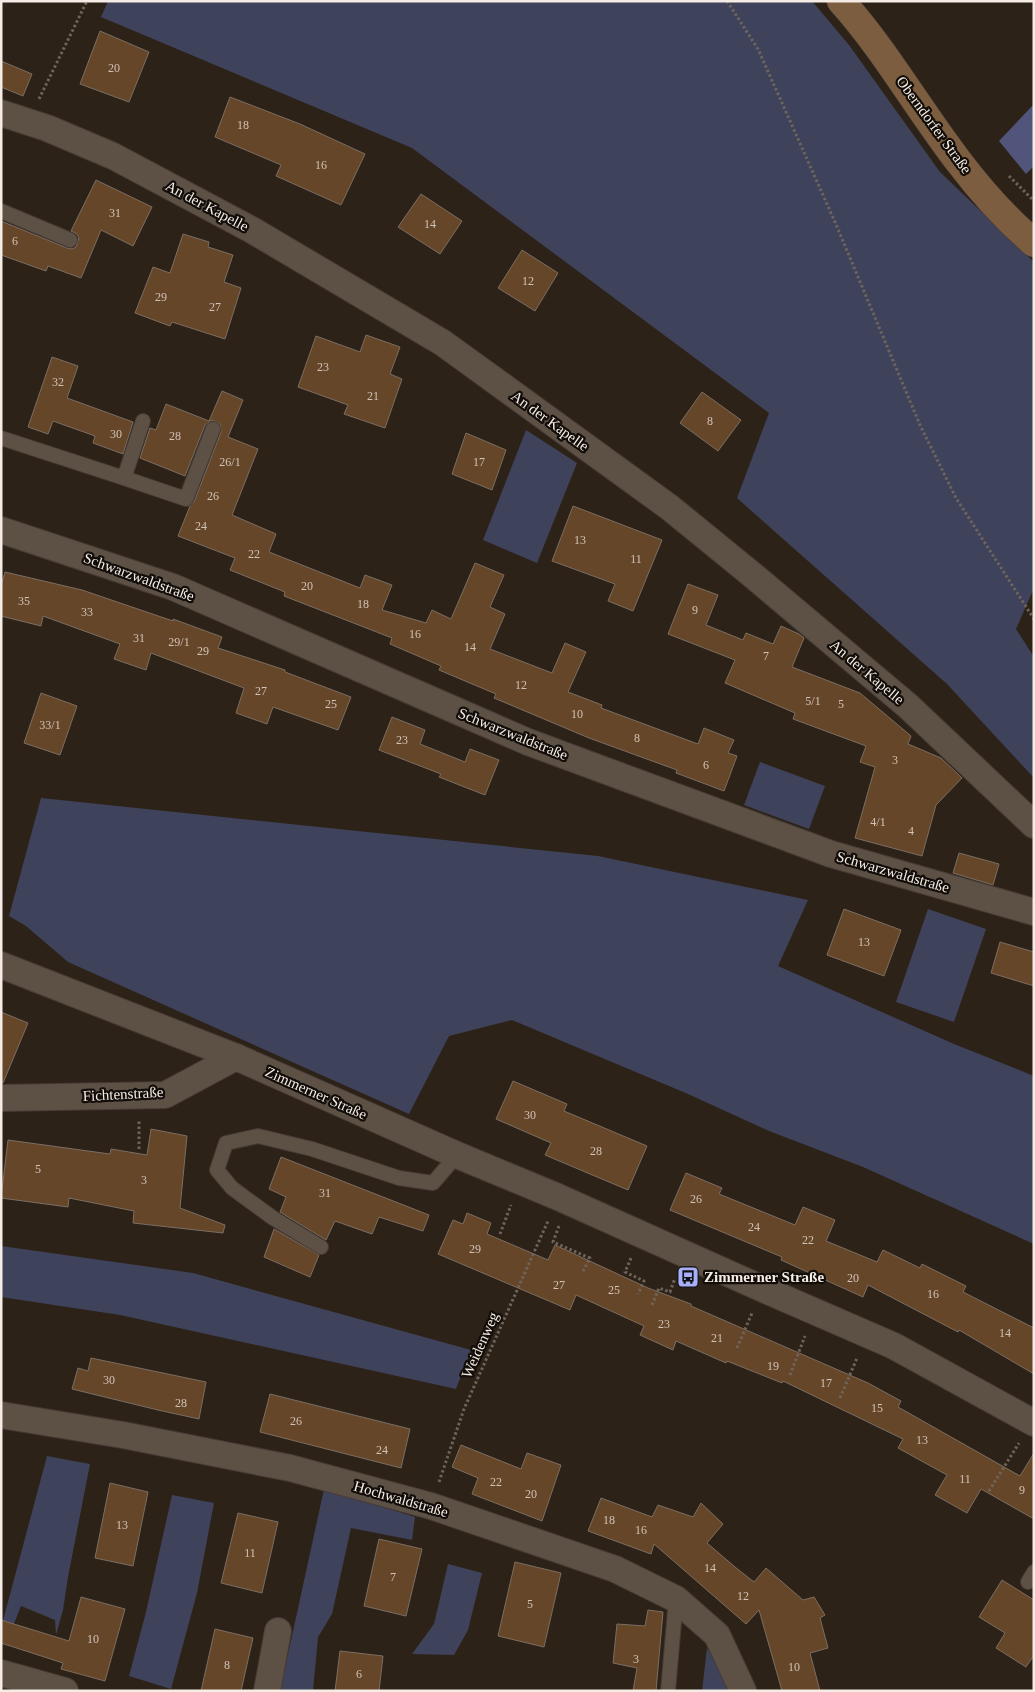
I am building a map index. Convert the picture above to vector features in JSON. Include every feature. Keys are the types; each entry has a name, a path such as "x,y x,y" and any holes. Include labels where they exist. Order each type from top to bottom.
{"street":[{"name":"Oberndorfer Straße","path":"841,1 862,24 958,162 1010,222 1034,243"},
{"name":"An der Kapelle","path":"1,113 113,156 252,230 443,343 669,507 908,706 1034,825"},
{"name":"Schwarzwaldstraße","path":"1,530 173,587 528,742 831,854 1034,912"},
{"name":"Zimmerner Straße","path":"1,965 236,1057 894,1346 1033,1422"},
{"name":"Fichtenstraße","path":"1,1098 165,1095 236,1057"},
{"name":"Hochwaldstraße","path":"1,1415 123,1434 290,1468 431,1506 615,1569 676,1599 717,1635 742,1691"},
{"path":"267,1691 278,1631"},
{"path":"1,1673 65,1691"}],"lane":[{"path":"1,211 70,240"},
{"path":"124,478 143,422"},
{"path":"1,438 186,499 212,429"},
{"path":"322,1247 273,1218 232,1188 217,1170 226,1143 258,1136 312,1148 399,1178 433,1183 457,1155"},
{"path":"668,1691 676,1599"}],"path":[{"path":"28,122 87,1"},
{"path":"727,1 758,50 835,222 920,425 956,498 1034,619"},
{"path":"564,1200 553,1242 590,1258 584,1271"},
{"name":"Weidenweg","path":"431,1506 464,1408 564,1200"},
{"path":"638,1294 644,1281 625,1272 640,1234"},
{"path":"652,1305 659,1288 670,1292 685,1254"},
{"path":"737,1348 763,1289"},
{"path":"790,1375 814,1312"},
{"path":"840,1398 867,1335"},
{"path":"989,1490 1033,1422"}],"shaded area":[{"path":"108,1 812,1 849,45 940,172 1034,262 1034,588 1016,629 1034,657 1034,778 947,684 737,498 769,413 412,148 101,17"},
{"path":"1034,104 1034,166 1026,174 999,141"},
{"path":"526,430 577,463 537,563 483,540"},
{"path":"760,762 825,786 809,829 744,805"},
{"path":"41,798 598,856 808,900 778,966 954,1044 1034,1076 1034,1244 863,1167 769,1131 688,1094 512,1020 449,1036 409,1114 68,962 26,926 9,916"},
{"path":"928,909 986,929 954,1022 896,1002"},
{"path":"1,1246 193,1273 471,1350 456,1389 120,1315 1,1297"},
{"path":"47,1456 90,1464 63,1610 56,1635 55,1620 21,1606 6,1644 1,1628"},
{"path":"324,1489 415,1517 412,1540 351,1528 332,1614 318,1637 313,1691 280,1691"},
{"path":"172,1495 214,1503 197,1593 171,1689 129,1676 146,1612"},
{"path":"448,1564 482,1573 468,1630 454,1655 412,1654 434,1624"},
{"path":"707,1648 730,1685 731,1691 702,1691"}],"building":[{"path":"100,31 149,52 129,102 80,84"},
{"path":"1,61 32,74 23,96 1,87"},
{"path":"230,97 300,124 365,154 341,205 276,176 281,165 215,137"},
{"path":"96,180 152,207 133,246 101,230 81,278 48,266 46,271 1,255 1,221 67,248 72,249 76,247 79,238 77,234 71,231"},
{"path":"421,194 462,221 440,254 398,227"},
{"path":"183,234 209,242 208,247 233,255 224,282 241,288 225,339 172,322 170,326 135,313 153,267 170,273"},
{"path":"522,250 558,273 535,311 498,288"},
{"path":"366,335 400,347 390,374 402,379 385,428 344,414 348,405 298,387 316,336 360,352"},
{"path":"52,357 78,366 67,398 133,422 123,454 93,443 95,436 53,421 48,434 28,427"},
{"path":"222,391 243,400 228,437 258,449 232,515 276,534 269,552 360,588 365,575 392,585 382,610 426,623 432,610 451,619 475,563 504,575 490,607 505,614 490,649 552,673 565,643 586,652 568,692 602,705 601,708 698,744 704,728 734,740 728,753 737,756 724,791 676,773 677,770 589,738 494,698 496,694 439,670 441,666 390,644 392,638 284,596 285,592 230,570 235,558 178,536 190,506 194,502 221,432 220,424 212,420 205,425 185,476 140,458 150,428 156,430 166,404 209,421"},
{"path":"702,392 741,420 718,451 680,423"},
{"path":"466,433 506,450 492,490 452,474"},
{"path":"573,506 662,540 633,611 608,601 615,584 552,561"},
{"path":"5,572 82,590 173,621 173,619 222,637 218,648 285,670 285,672 351,697 338,730 273,707 267,724 236,713 244,688 151,653 146,670 114,659 120,644 43,616 41,626 1,616 1,586"},
{"path":"688,584 718,595 706,625 743,640 746,633 773,644 781,626 799,634 804,638 792,667 860,693 911,736 908,744 941,758 962,778 936,805 922,856 855,838 875,767 860,762 866,746 793,719 795,713 725,683 735,660 668,634"},
{"path":"41,693 77,706 60,755 24,743"},
{"path":"392,717 425,730 420,744 465,762 470,749 499,760 485,795 439,777 441,774 379,750"},
{"path":"959,853 999,864 993,885 953,873"},
{"path":"844,909 901,930 884,976 827,955"},
{"path":"1000,942 1034,952 1034,986 991,973"},
{"path":"1,1012 28,1023 3,1083 1,1083"},
{"path":"513,1081 567,1104 564,1111 647,1146 628,1190 545,1155 551,1143 496,1119"},
{"path":"151,1129 187,1136 180,1208 225,1225 223,1233 133,1223 134,1211 69,1198 68,1207 1,1198 8,1140 110,1154 111,1149 147,1155"},
{"path":"281,1157 429,1215 423,1231 379,1217 372,1234 335,1221 326,1240 280,1212 286,1197 269,1189"},
{"path":"686,1173 722,1188 719,1194 795,1225 803,1207 835,1220 826,1241 877,1262 883,1250 920,1268 922,1264 966,1286 963,1292 1034,1328 1034,1374 959,1330 958,1332 868,1285 863,1297 781,1260 782,1257 670,1210"},
{"path":"467,1213 491,1223 487,1234 548,1260 555,1245 648,1288 691,1304 691,1306 868,1383 901,1401 898,1407 1020,1476 1034,1453 1034,1519 981,1489 967,1513 935,1495 947,1475 898,1448 903,1439 783,1381 782,1383 727,1361 726,1363 676,1341 673,1350 640,1335 644,1326 576,1295 570,1310 438,1254 453,1220 463,1224"},
{"path":"274,1229 319,1255 310,1277 264,1257"},
{"path":"91,1358 206,1382 199,1419 72,1389 78,1368 88,1371"},
{"path":"270,1394 410,1429 401,1468 260,1432"},
{"path":"461,1445 521,1469 527,1453 561,1465 542,1521 472,1494 478,1478 452,1467"},
{"path":"110,1483 148,1492 133,1566 95,1558"},
{"path":"601,1498 652,1517 658,1505 693,1517 701,1503 723,1524 707,1543 735,1567 754,1582 766,1568 803,1600 814,1597 825,1615 820,1618 828,1648 810,1653 820,1691 782,1691 759,1610 746,1624 654,1544 651,1554 588,1531"},
{"path":"238,1513 278,1522 262,1593 221,1583"},
{"path":"379,1539 422,1549 406,1616 364,1606"},
{"path":"515,1562 561,1573 544,1647 498,1636"},
{"path":"1002,1580 1034,1600 1034,1655 1026,1667 996,1648 1005,1633 979,1617"},
{"path":"81,1597 125,1609 105,1681 61,1669 63,1663 1,1643 1,1620 69,1641"},
{"path":"648,1610 663,1612 656,1691 633,1691 637,1668 613,1663 617,1624 645,1626"},
{"path":"215,1629 253,1638 241,1691 201,1691"},
{"path":"340,1651 383,1656 379,1691 335,1691"}],"place":[{"name":"Zimmerner Straße","path":"688,1277"}]}
